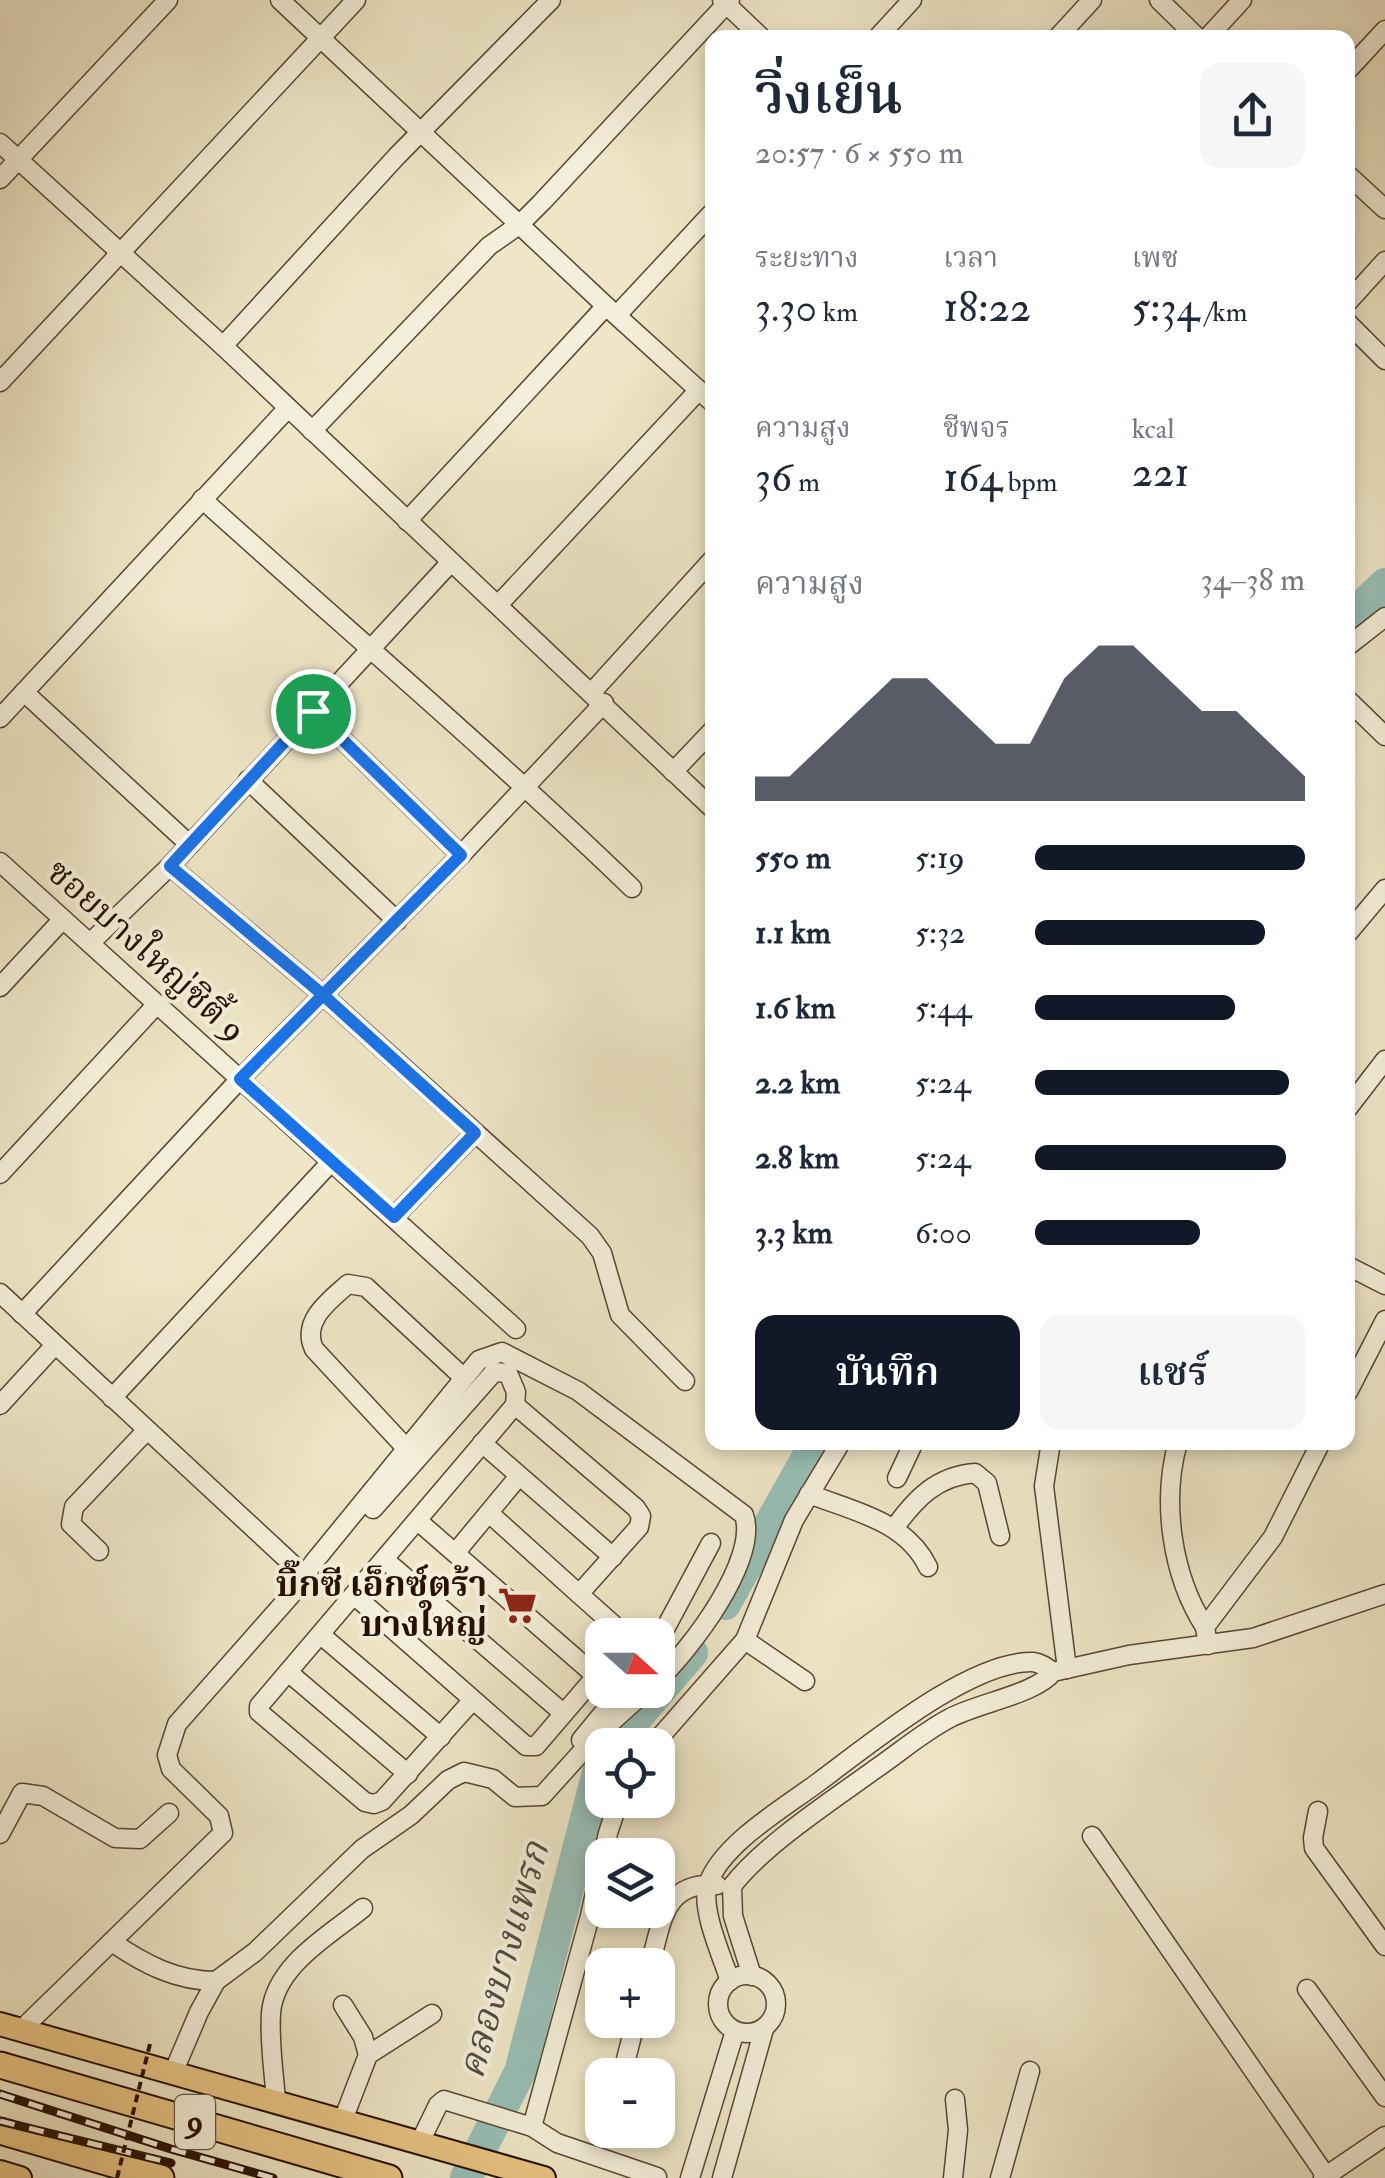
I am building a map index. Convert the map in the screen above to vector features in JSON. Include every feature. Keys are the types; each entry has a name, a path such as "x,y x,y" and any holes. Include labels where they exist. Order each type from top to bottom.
{"highway":[{"name":"9","path":"0,2065 389,2178"},
{"name":"9","path":"0,2132 161,2178"}],"main road":[{"path":"11,2027 544,2178"},
{"path":"0,2172 20,2178"}],"street":[{"path":"0,179 168,0"},
{"path":"280,0 705,395"},
{"path":"0,382 356,0"},
{"path":"224,346 551,0"},
{"path":"884,30 912,0"},
{"path":"1064,30 1092,0"},
{"path":"1160,0 1190,30"},
{"path":"1214,30 1242,0"},
{"path":"312,431 489,246 519,224 726,2 754,30"},
{"path":"1355,62 1385,30"},
{"path":"0,143 224,346 705,802"},
{"path":"1355,181 1385,209"},
{"path":"407,521 611,310 705,220"},
{"path":"1355,294 1385,260"},
{"path":"1355,330 1385,360"},
{"path":"498,605 705,397"},
{"path":"0,718 288,408"},
{"path":"202,499 527,787 632,888"},
{"path":"90,943 170,866 451,562"},
{"path":"22,1314 240,1079 527,787 705,568"},
{"path":"1355,641 1385,617"},
{"path":"24,692 190,844"},
{"path":"1355,707 1385,736"},
{"path":"313,711 461,855"},
{"path":"673,772 705,738"},
{"path":"248,780 397,921"},
{"name":"ซอยบางใหญ่ซิตี้ 9","path":"0,862 516,1329"},
{"path":"170,866 322,994 590,1236 602,1253 620,1315 686,1381"},
{"path":"1355,925 1385,889"},
{"path":"0,987 63,919"},
{"path":"0,1174 157,1004"},
{"path":"1355,1099 1385,1060"},
{"path":"394,1217 475,1133"},
{"path":"112,1398 331,1162"},
{"path":"1355,1270 1385,1285"},
{"path":"407,1449 314,1350 308,1337 310,1327 325,1304 348,1284 366,1287 464,1378"},
{"path":"0,1293 147,1430 309,1568"},
{"path":"1355,1379 1385,1321"},
{"path":"0,1405 56,1345"},
{"path":"11,2027 112,1942 223,1832 219,1816 171,1770 166,1755 177,1724 292,1594 479,1360 502,1352 591,1398 744,1514 748,1526 745,1542 724,1596 675,1662"},
{"path":"309,1568 336,1551 494,1372 508,1373 516,1392 514,1405 258,1706 262,1718 365,1802 374,1804 408,1774 472,1701"},
{"path":"514,1405 642,1516 638,1527 579,1594"},
{"path":"99,1552 71,1524 74,1507 147,1430"},
{"path":"482,1443 612,1556"},
{"path":"668,1728 744,1640 784,1542 836,1450"},
{"path":"897,1478 910,1450"},
{"path":"1050,1450 1044,1486 1060,1671"},
{"path":"1176,1450 1170,1471 1181,1580 1207,1636"},
{"path":"1207,1636 1273,1537 1317,1450"},
{"path":"895,1527 918,1496 932,1486 975,1473 987,1483 1000,1536"},
{"path":"456,1552 519,1476"},
{"path":"809,1494 895,1527 920,1550 928,1567"},
{"path":"489,1513 607,1618"},
{"path":"418,1521 585,1660"},
{"path":"671,1618 711,1543"},
{"path":"385,1560 564,1713"},
{"path":"722,2178 764,2029 773,2017 776,2002 770,1987 752,1976 733,1916 732,1886 755,1862 839,1796 946,1720 977,1704 1045,1682 1060,1671 1207,1636 1254,1638 1385,1594"},
{"path":"355,1596 472,1701 532,1747 585,1688"},
{"path":"320,1635 441,1736"},
{"path":"744,1640 805,1681"},
{"path":"730,1980 706,1901 708,1884 730,1850 894,1725 936,1698 1015,1664 1034,1662 1060,1671"},
{"path":"288,1672 408,1774"},
{"path":"568,1768 584,1735 607,1708"},
{"path":"174,2072 216,1981 255,1952 362,1849 411,1815 448,1780 464,1772 478,1773 493,1778 515,1798 542,1796 629,1708"},
{"path":"0,1834 22,1793 43,1796 115,1838 140,1839 169,1813"},
{"path":"1318,1810 1314,1848 1385,1946"},
{"path":"527,2126 590,1916 613,1818"},
{"path":"1092,1836 1324,2177 1385,2136"},
{"path":"655,1948 666,1910 675,1895 687,1886 732,1886"},
{"path":"276,2101 271,2011 278,1985 297,1962 363,1908"},
{"path":"112,1942 163,1972 198,1981 216,1981"},
{"path":"752,1976 730,1980 720,1992 718,2008 723,2022 734,2032 750,2034 764,2029"},
{"path":"1306,1989 1385,2096"},
{"path":"343,2120 368,2055 363,2036 344,2006"},
{"path":"368,2055 432,2014"},
{"path":"690,2178 734,2032"},
{"path":"1000,2178 1030,2071"},
{"path":"953,2178 958,2130 955,2099"},
{"path":"428,2144 438,2105 444,2100 527,2126 557,2143 657,2177"}],"path":[{"path":"117,2178 150,2044"}],"waterway":[{"name":"คลองบางแพรก","path":"1355,613 1385,584"},
{"name":"คลองบางแพรก","path":"725,1604 812,1450"},
{"name":"คลองบางแพรก","path":"628,1728 692,1653"},
{"name":"คลองบางแพรก","path":"466,2178 520,2072 586,1818"}],"railway":[{"path":"0,2094 273,2178"},
{"path":"0,2121 171,2163"}],"place":[{"name":"บิ๊กซี เอ็กซ์ตร้า บางใหญ่","path":"517,1605"}],"route":[{"path":"313,711 170,866 322,994 475,1133 394,1217 240,1079 322,994 461,855 313,711"}]}
